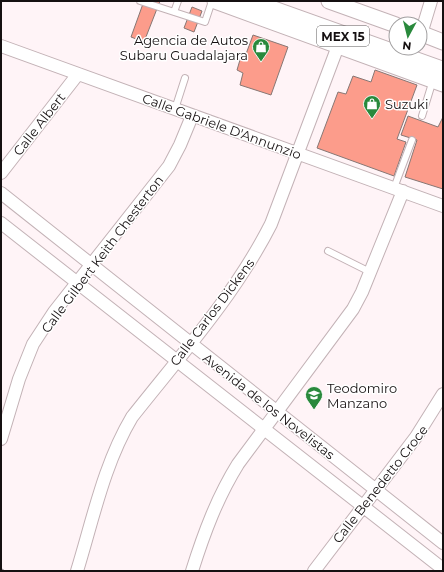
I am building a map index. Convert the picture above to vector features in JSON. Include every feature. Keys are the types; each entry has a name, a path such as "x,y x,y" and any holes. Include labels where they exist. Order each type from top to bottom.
{"highway":[{"name":"MEX 15","path":"244,1 441,80"},
{"name":"MEX 15","path":"285,1 388,38"},
{"path":"428,46 443,58"}],"street":[{"path":"214,1 338,46 441,80"},
{"path":"329,1 388,22"},
{"path":"426,16 431,1"},
{"path":"428,40 443,42"},
{"name":"Calle Gabriele D'Annunzio","path":"1,46 443,206"},
{"name":"Calle Carlos Dickens","path":"77,571 112,456 120,436 132,417 239,280 257,251 271,224 338,46"},
{"name":"Calle Albert","path":"1,173 78,74"},
{"name":"Calle Gilbert Keith Chesterton","path":"1,439 19,379 33,344 54,312 168,166 180,145 192,116"},
{"path":"192,571 204,531 218,499 238,464 344,323 362,292 398,190"},
{"name":"Avenida de los Novelistas","path":"1,193 91,266 443,543"},
{"name":"Avenida de los Novelistas","path":"1,223 443,569"},
{"name":"Calle Benedetto Croce","path":"314,571 416,437 443,397"}],"lane":[{"path":"140,1 205,22 214,1"},
{"path":"174,12 178,1"},
{"path":"175,109 185,78"},
{"path":"422,116 441,80"},
{"path":"398,190 412,140"},
{"path":"328,251 370,272"}],"building":[{"path":"144,1 160,1 144,42 131,37"},
{"path":"192,7 202,11 194,32 184,28"},
{"name":"Agencia de Autos Subaru Guadalajara","path":"253,35 288,47 271,95 240,85 243,73 237,70 242,53 246,54"},
{"path":"375,70 417,85 397,139 406,142 394,176 317,148 338,92 346,94 353,76 371,82"},
{"path":"408,116 438,127 443,117 443,189 405,177 417,140 401,135"}],"place":[{"name":"Agencia de Autos Subaru Guadalajara","path":"261,62"},
{"name":"Suzuki","path":"372,119"},
{"name":"Teodomiro Manzano","path":"314,410"}]}
